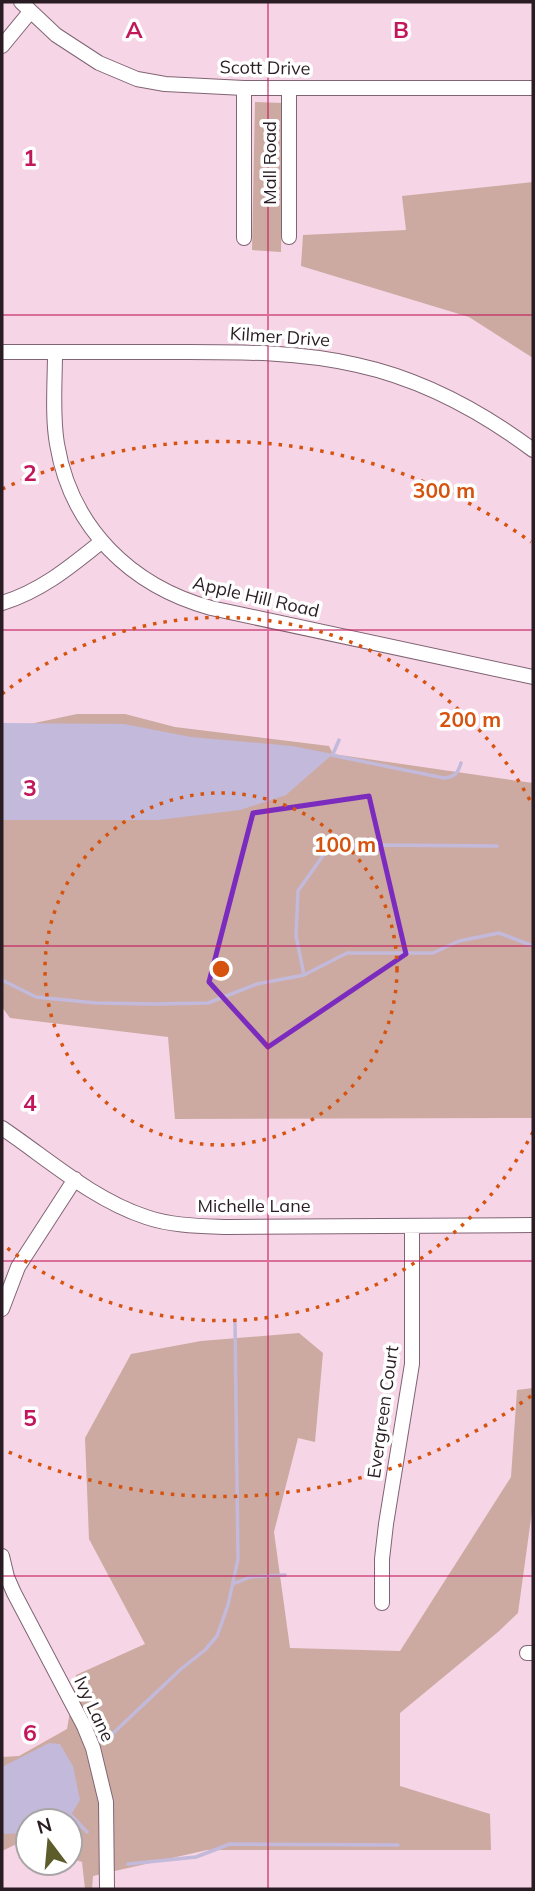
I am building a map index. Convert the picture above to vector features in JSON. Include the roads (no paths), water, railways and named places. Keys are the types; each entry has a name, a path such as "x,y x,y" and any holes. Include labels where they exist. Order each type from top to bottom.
{"street":[{"path":"2,46 26,7"},
{"name":"Scott Drive","path":"26,7 56,36 99,63 136,79 165,84 244,88 533,88"},
{"name":"Mall Road","path":"244,88 244,237"},
{"name":"Mall Road","path":"289,88 289,237"},
{"name":"Kilmer Drive","path":"2,352 255,352 360,365 440,394 496,424 533,450"},
{"name":"Apple Hill Road","path":"55,352 57,443 73,496 101,542 153,585 188,602 533,677"},
{"path":"2,603 32,592 57,578 101,542"},
{"name":"Michelle Lane","path":"2,1128 75,1180 115,1203 145,1217 192,1226 533,1225"},
{"path":"2,1309 18,1267 75,1180"},
{"name":"Evergreen Court","path":"382,1603 382,1559 386,1524 412,1364 412,1227"},
{"name":"Ivy Lane","path":"2,1556 4,1577 84,1726 93,1748 106,1802 107,1889"}],"waterway":[{"path":"333,754 339,740"},
{"path":"331,755 444,778 456,774 461,763"},
{"path":"304,975 296,936 298,891 329,847 497,846"},
{"path":"2,980 36,997 96,1003 208,1003 257,984 304,975 347,953 433,953 459,941 499,933 533,946"},
{"path":"107,1739 205,1650 217,1636 228,1605 238,1559 235,1323"},
{"path":"233,1584 250,1577 285,1575"},
{"path":"84,1829 87,1832"},
{"path":"128,1864 196,1857 230,1844 398,1845"}]}
